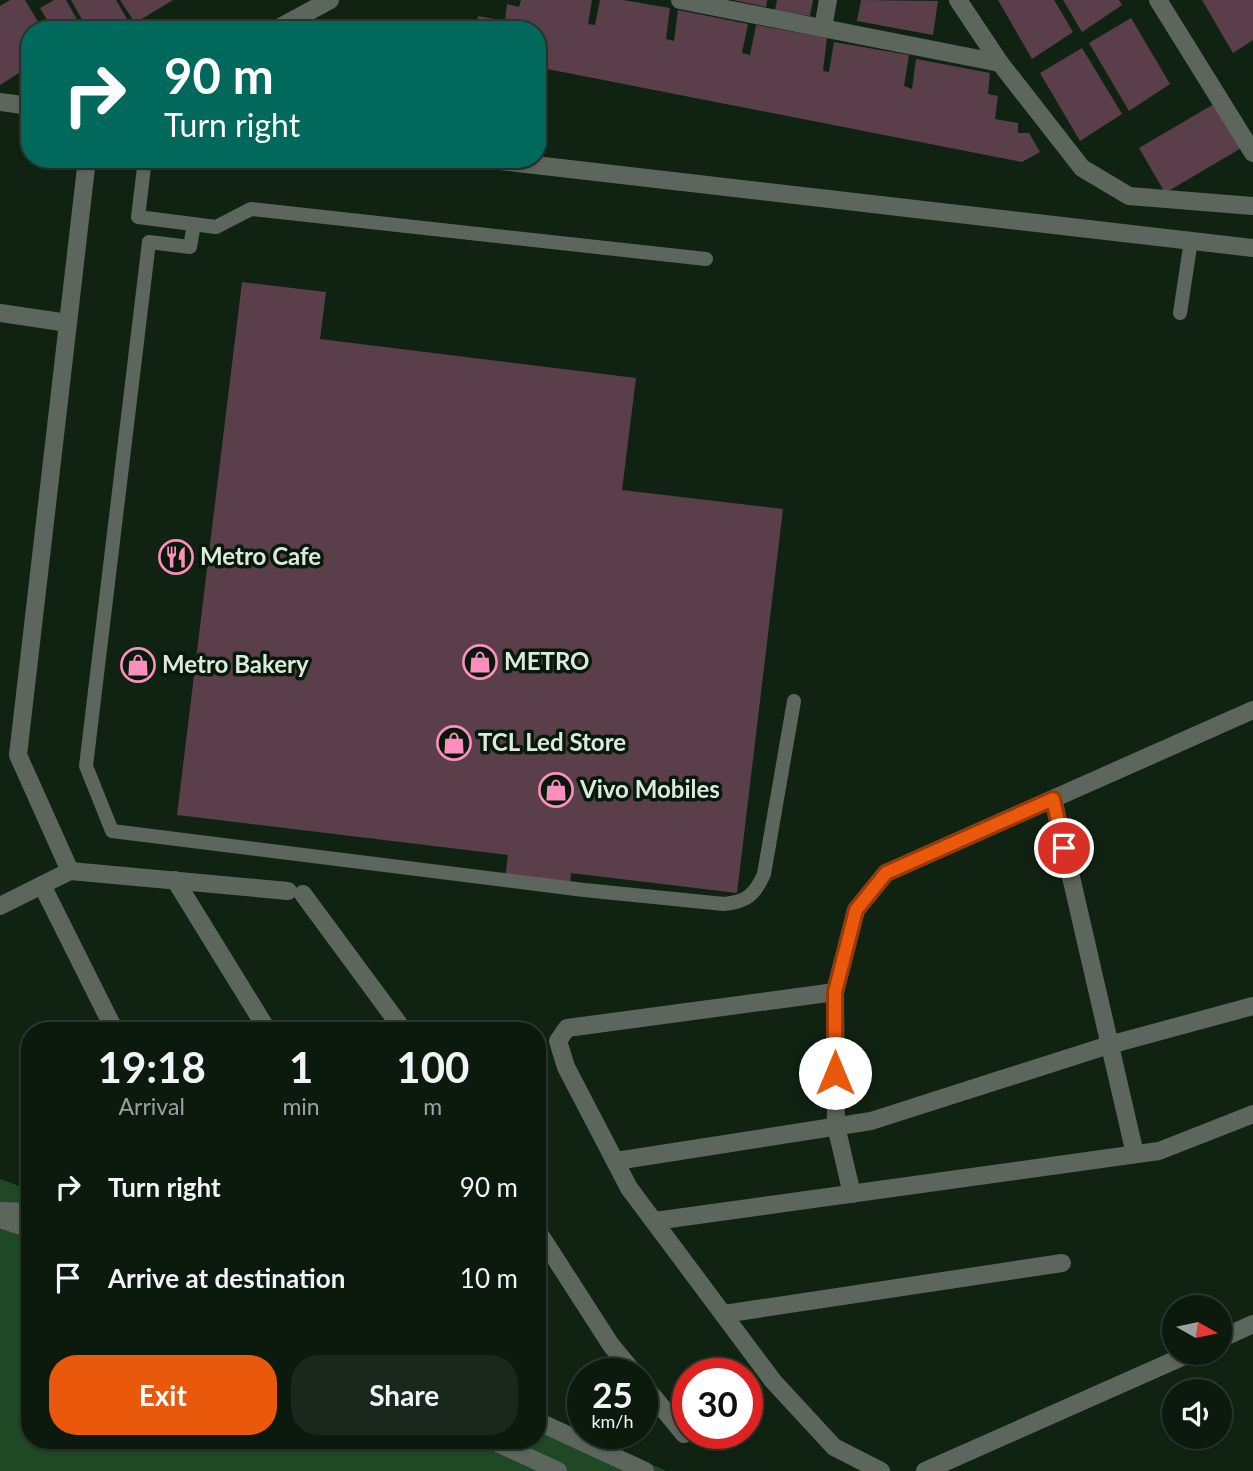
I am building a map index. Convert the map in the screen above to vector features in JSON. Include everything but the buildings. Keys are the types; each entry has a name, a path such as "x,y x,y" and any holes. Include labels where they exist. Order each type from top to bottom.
{"street":[{"path":"294,8 330,0"},
{"path":"823,28 828,0"},
{"path":"958,0 1000,63 1082,168 1129,196 1253,206"},
{"path":"1158,0 1253,153"},
{"path":"691,1 1000,63"},
{"path":"0,102 21,105"},
{"path":"546,166 1253,247"},
{"path":"70,871 18,755 86,168"},
{"path":"0,313 68,323"},
{"path":"852,1194 836,1126 835,992 856,910 886,873 1253,710"},
{"path":"1053,799 1135,1154"},
{"path":"0,906 70,871 295,893 397,1022"},
{"path":"175,880 262,1022"},
{"path":"42,885 110,1022"},
{"path":"835,992 567,1028 558,1041 566,1067 629,1188 774,1381 834,1447 881,1471"},
{"path":"616,1161 871,1121 1110,1045 1253,1006"},
{"path":"654,1221 1159,1151 1253,1114"},
{"path":"0,1211 21,1212"},
{"path":"0,1219 21,1225"},
{"path":"546,1244 622,1358"},
{"path":"724,1314 1062,1263"},
{"path":"1232,1334 1253,1324"},
{"path":"925,1471 1164,1365"},
{"path":"658,1402 672,1419"},
{"path":"546,1425 645,1471"},
{"path":"510,1449 558,1471"}],"lane":[{"path":"144,168 138,217 216,227 251,209 706,259"},
{"path":"194,224 190,247 149,242 86,766 113,831 584,890 724,904 741,902 756,892 764,874 794,701"},
{"path":"1180,313 1191,240"}],"green space":[{"path":"0,1179 21,1187 21,1449 546,1449 546,1415 567,1425 567,1449 619,1449 666,1471 0,1471"}],"place":[{"name":"Metro Cafe","path":"176,557"},
{"name":"METRO","path":"480,662"},
{"name":"Metro Bakery","path":"138,665"},
{"name":"TCL Led Store","path":"454,743"},
{"name":"Vivo Mobiles","path":"556,790"}],"route":[{"path":"835,1073 835,992 856,910 886,873 1053,799 1064,848"}]}
